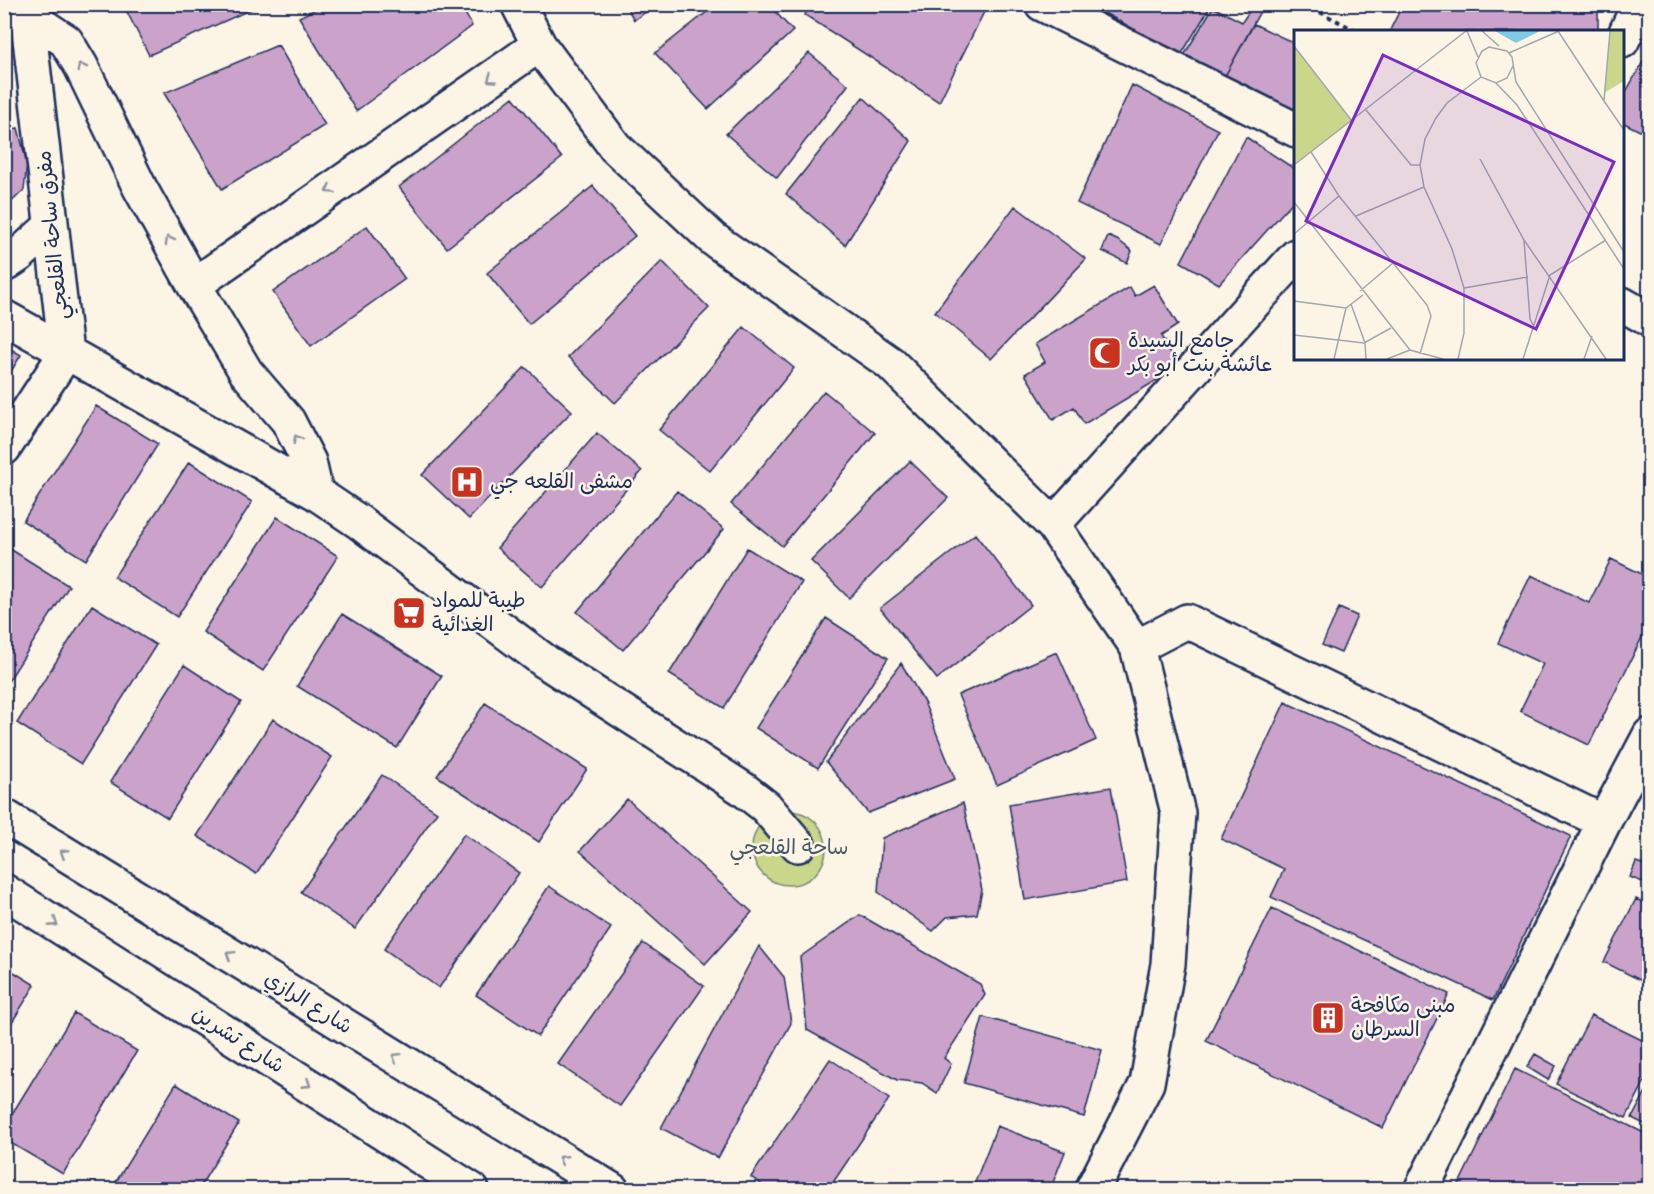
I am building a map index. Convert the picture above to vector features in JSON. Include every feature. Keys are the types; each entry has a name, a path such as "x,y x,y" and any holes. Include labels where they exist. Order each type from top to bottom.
{"street":[{"path":"518,4 539,45 615,147 713,239 890,363 1053,525 1137,648 1178,813 1168,964 1147,1083 1092,1190"},
{"path":"1042,4 1294,129"},
{"path":"27,10 66,41 81,66 140,188 194,285 246,372 288,421 309,462 316,494"},
{"name":"مفرق ساحة القلعجي","path":"27,10 66,353"},
{"path":"194,285 539,45"},
{"path":"4,265 28,248 51,226"},
{"path":"1053,525 1294,258"},
{"path":"1624,305 1650,320"},
{"path":"4,317 316,494 359,522 546,662 743,789 766,807 798,845"},
{"path":"4,448 66,353"},
{"path":"1137,648 1186,621 1604,822"},
{"path":"1421,1190 1604,822 1650,735"},
{"name":"شارع الرازي","path":"4,816 612,1190"},
{"name":"شارع تشرين","path":"4,891 471,1190"}],"path":[{"path":"1304,4 1355,30"}],"green space":[{"name":"ساحة القلعجي","path":"782,811 796,811 810,817 820,827 826,841 826,855 820,869 810,879 796,885 782,885 768,879 758,869 752,855 752,841 758,827 768,817"}],"building":[{"path":"123,4 263,4 149,55"},
{"path":"326,4 460,4 472,26 356,111 299,17"},
{"path":"625,4 658,4 634,20"},
{"path":"717,4 768,4 793,31 708,109 655,53"},
{"path":"810,4 979,4 986,8 939,102 805,15"},
{"path":"1088,4 1212,4 1181,55"},
{"path":"1254,4 1264,4 1225,76 1180,62 1213,7 1242,22"},
{"path":"1403,4 1598,4 1597,30 1390,30"},
{"path":"1254,24 1294,43 1294,111 1225,76"},
{"path":"278,45 325,125 222,189 164,93"},
{"path":"1650,49 1650,136 1624,123 1624,95"},
{"path":"809,53 848,85 777,178 726,134"},
{"path":"1132,85 1218,130 1161,244 1077,203"},
{"path":"513,97 562,158 447,248 399,187"},
{"path":"863,97 911,141 845,245 786,194"},
{"path":"18,128 27,164 24,190 4,209 4,131"},
{"path":"1246,137 1294,169 1294,200 1219,284 1181,262"},
{"path":"593,186 635,236 529,324 487,273"},
{"path":"1015,206 1086,259 991,359 935,312"},
{"path":"367,226 405,279 311,346 273,292"},
{"path":"1108,236 1132,251 1127,263 1102,251"},
{"path":"662,261 709,308 615,403 568,357"},
{"name":"جامع السيدة عائشة بنت أبو بكر","path":"1154,285 1178,325 1161,336 1179,367 1084,424 1074,407 1053,420 1025,374 1045,362 1035,344 1130,287 1135,296"},
{"path":"744,327 794,368 710,471 659,430"},
{"path":"4,345 21,355 4,383"},
{"path":"525,367 572,411 469,519 422,475"},
{"path":"824,391 875,433 782,546 731,504"},
{"path":"96,406 158,444 86,560 23,521"},
{"path":"597,433 642,471 542,587 497,548"},
{"path":"910,461 948,498 849,598 811,561"},
{"path":"189,462 252,502 177,617 114,577"},
{"path":"677,491 724,529 623,650 577,612"},
{"path":"277,517 338,556 263,671 203,632"},
{"path":"975,534 1031,605 937,679 880,608"},
{"path":"7,547 69,586 4,688 4,551"},
{"path":"747,548 802,582 724,708 669,674"},
{"path":"1611,559 1650,578 1650,621 1589,745 1520,711 1543,664 1498,643 1531,575 1589,603"},
{"path":"92,605 156,645 81,764 17,723"},
{"path":"1339,608 1357,616 1341,653 1322,645"},
{"path":"342,614 442,676 397,748 297,686"},
{"path":"826,618 888,658 818,768 756,728"},
{"path":"1057,652 1096,740 997,785 958,695"},
{"path":"901,663 924,702 955,779 868,813 826,762"},
{"path":"184,665 241,702 168,818 110,782"},
{"path":"1285,702 1571,836 1493,1000 1271,897 1284,869 1221,839"},
{"path":"485,703 587,769 539,842 437,776"},
{"path":"273,719 332,757 256,874 197,836"},
{"path":"382,775 437,812 355,929 301,892"},
{"path":"1111,787 1127,882 1025,900 1009,804"},
{"path":"627,799 752,912 705,964 580,851"},
{"path":"963,803 982,890 977,914 947,917 933,931 878,892 882,838"},
{"path":"464,834 519,873 439,988 384,949"},
{"path":"1636,862 1650,867 1650,885 1630,877"},
{"path":"549,886 611,928 538,1036 476,995"},
{"path":"1636,899 1650,906 1650,985 1604,962"},
{"name":"مبنى مكافحة السرطان","path":"1272,908 1449,994 1383,1128 1206,1041"},
{"path":"860,915 980,984 985,995 944,1058 951,1064 937,1093 922,1083 897,1080 807,1030 800,957"},
{"path":"643,943 704,986 620,1106 558,1064"},
{"path":"759,946 784,977 791,1023 718,1158 661,1128"},
{"path":"4,966 35,985 4,1035"},
{"path":"74,1013 137,1051 63,1174 4,1139 4,1127"},
{"path":"1591,1015 1650,1044 1650,1071 1626,1118 1556,1084"},
{"path":"983,1017 1102,1050 1084,1117 964,1083"},
{"path":"1535,1054 1556,1066 1548,1080 1527,1067"},
{"path":"830,1059 889,1099 828,1190 770,1190 751,1177"},
{"path":"1515,1069 1650,1136 1650,1190 1456,1190"},
{"path":"176,1084 239,1123 198,1190 111,1190"},
{"path":"1650,1084 1650,1127 1632,1118"},
{"path":"997,1126 1065,1152 1050,1190 972,1190"}],"place":[{"name":"جامع السيدة عائشة بنت أبو بكر","path":"1105,353"},
{"name":"مشفى القلعه جي","path":"467,482"},
{"name":"طيبة للمواد الغذائية","path":"409,613"},
{"name":"مبنى مكافحة السرطان","path":"1328,1018"}]}
